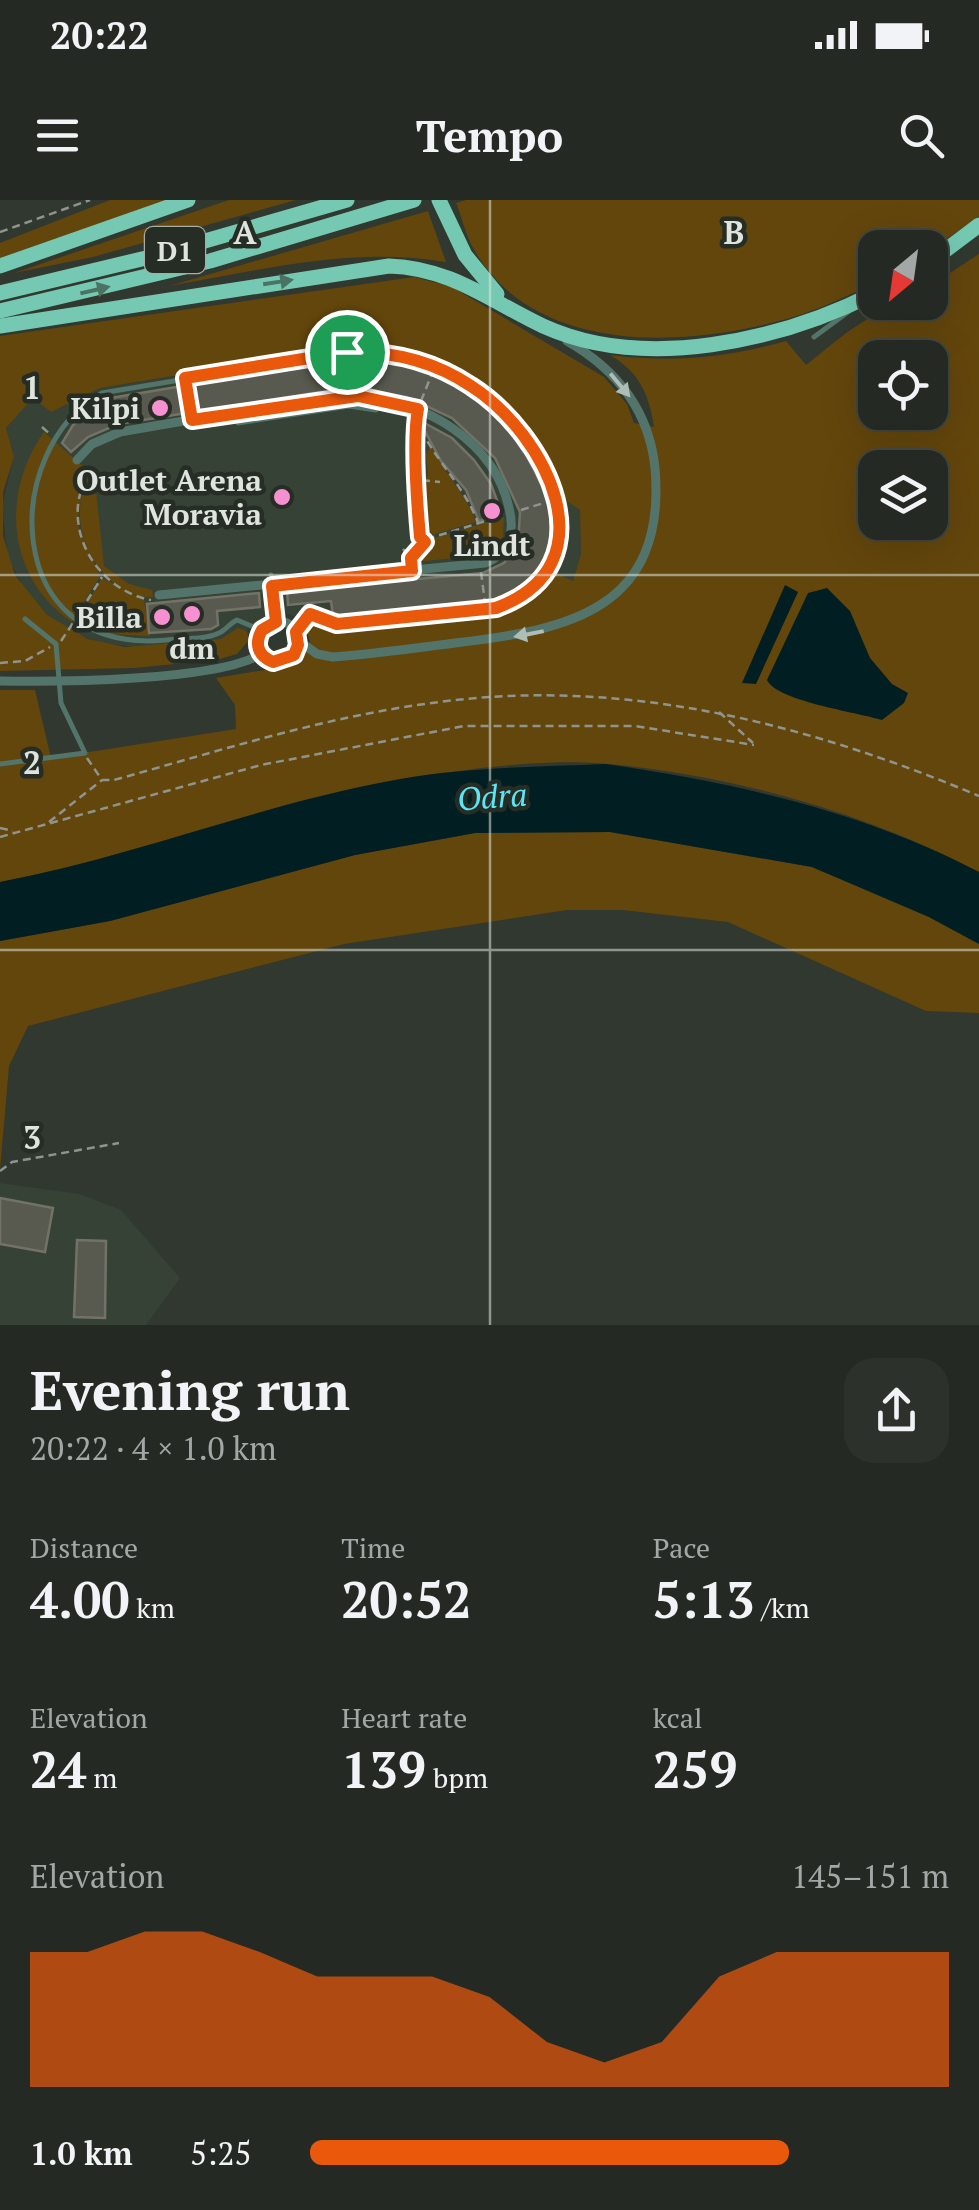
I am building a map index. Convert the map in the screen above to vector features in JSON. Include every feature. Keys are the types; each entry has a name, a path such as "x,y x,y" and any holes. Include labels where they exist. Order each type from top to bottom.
{"highway":[{"path":"0,266 188,200"},
{"name":"D1","path":"0,293 161,254 348,200"},
{"name":"D1","path":"0,311 210,261 414,200"},
{"path":"439,200 465,255 489,286 544,326 598,342 680,346 786,328 858,301"},
{"path":"948,248 979,225"},
{"name":"D1","path":"0,326 389,266 442,273 520,312"}],"street":[{"path":"297,636 296,652 284,662 273,662 261,654 257,642 262,630 276,622 297,636 317,654 333,657 524,636 576,621 622,586 643,552 654,519 655,478 649,434 636,406 607,369 544,326"},
{"path":"78,460 106,436 358,396 418,409 457,431 476,448 499,479 511,513 510,541 492,560 480,564 272,580 159,594"},
{"path":"0,681 58,681 230,667 261,654"}],"lane":[{"path":"814,338 858,306"},
{"path":"77,402 185,378 347,352 376,352 434,366 472,386 510,418 528,440 555,498 560,538 548,570 519,598 486,610 337,624 310,614 297,636"},
{"path":"238,423 349,406 376,410"},
{"path":"272,580 276,622"},
{"path":"59,618 119,642 215,635 238,620 262,630"},
{"path":"0,764 85,753 60,703 56,644 25,619"}],"path":[{"path":"0,232 90,200"},
{"path":"420,537 416,420 434,366"},
{"path":"185,378 192,420"},
{"path":"416,420 440,462 464,492 478,523"},
{"path":"78,460 88,468 78,504 80,527 102,576 139,597 149,600 159,594"},
{"path":"420,479 440,482"},
{"path":"411,558 425,542 555,498"},
{"path":"413,530 425,542"},
{"path":"403,549 411,558 412,571"},
{"path":"480,564 486,610"},
{"path":"0,663 25,661 56,644 72,626 102,576"},
{"path":"48,822 102,780 314,724 434,702 552,694 718,712 882,758 979,796"},
{"path":"0,837 261,765 464,726 636,726 754,745 718,712"},
{"path":"85,753 102,780"},
{"path":"0,828 14,831"},
{"path":"0,1171 12,1162 119,1143"}],"shaded area":[{"path":"110,200 168,200 0,258 0,243"},
{"path":"229,200 296,200 93,257 14,273"},
{"path":"979,200 979,216 948,238 948,230 858,230 858,291 812,311 749,328 660,338 615,335 572,325 533,308 499,282 472,246 456,203"},
{"path":"428,211 446,262 342,258 169,286"},
{"path":"979,254 979,872 891,832 799,800 657,770 574,762 458,771 342,791 139,850 0,882 0,690 35,690 51,758 236,729 235,705 216,678 300,664 310,641 305,627 311,620 331,629 500,612 531,596 553,572 573,581 581,554 580,510 559,496 531,438 494,396 436,362 394,350 352,347 100,388 51,412 33,398 6,428 14,457 3,492 3,536 15,575 47,615 88,639 125,647 221,639 238,628 247,631 249,640 237,654 216,660 134,668 0,671 0,336 414,277 452,287 604,377 627,404 634,423 654,427 641,385 610,355 698,357 786,341 806,365 863,322 948,320 948,274"},
{"name":"Outlet Arena Moravia","path":"363,347 436,362 482,387 514,415 545,460 560,496 580,510 581,554 573,581 550,574 525,600 489,615 331,629 285,613 267,616 247,631 221,639 136,647 100,643 75,633 47,615 27,594 8,558 2,506 13,460 6,428 33,397 51,412 100,388"},
{"path":"44,432 86,469 77,523 100,576 72,622 50,604 34,582 17,534 21,482"},
{"path":"431,446 476,522 424,537 419,499 428,473 426,454"},
{"path":"89,470 94,472 104,566 129,584 152,590 153,597 138,595 112,582 93,559 80,517"},
{"path":"504,517 503,538 484,555 416,562 413,558 431,539"},
{"path":"102,578 144,600 150,636 105,634 76,622"},
{"path":"610,832 812,867 929,917 979,944 979,1013 926,1011 728,922 623,910 567,910 344,944 28,1026 9,1066 0,1170 0,941 110,921 355,855 475,833"},
{"path":"0,1183 80,1194 121,1210 180,1278 146,1325 0,1325"}],"water":[{"path":"785,585 798,592 756,684 742,683"},
{"path":"827,588 850,611 870,658 892,684 908,693 904,703 882,720 801,700 767,680 808,593"},
{"name":"Odra","path":"606,764 703,780 797,802 890,832 979,872 979,944 929,917 812,867 610,832 475,833 355,855 110,921 0,941 0,882 349,789 400,779 477,770"}],"building":[{"path":"345,359 395,362 440,376 494,412 518,439 548,498 553,532 546,559 527,584 489,603 338,618 333,615 331,601 288,605 287,591 483,573 504,563 518,545 520,512 495,458 452,418 407,397 361,389 326,391 118,424 88,437 71,452 62,443 73,425 105,399"},
{"path":"419,420 452,438 474,460 491,484 502,514 479,521 466,490 441,461"},
{"path":"259,593 260,607 217,611 218,625 211,629 149,633 147,604"},
{"path":"0,1198 53,1208 45,1252 0,1244"},
{"path":"77,1240 106,1241 105,1318 74,1317"}],"place":[{"name":"Kilpi","path":"160,408"},
{"name":"Outlet Arena Moravia","path":"282,497"},
{"name":"Lindt","path":"492,511"},
{"name":"dm","path":"192,614"},
{"name":"Billa","path":"162,617"}],"route":[{"path":"347,352 376,352 434,366 492,400 528,440 549,480 560,519 557,553 539,582 510,604 496,608 337,624 310,614 296,632 298,649 294,655 284,662 273,662 261,654 257,642 265,626 276,622 272,586 412,571 411,558 425,542 420,537 416,492 420,479 414,426 418,409 358,396 192,420 185,378 347,352"}]}
